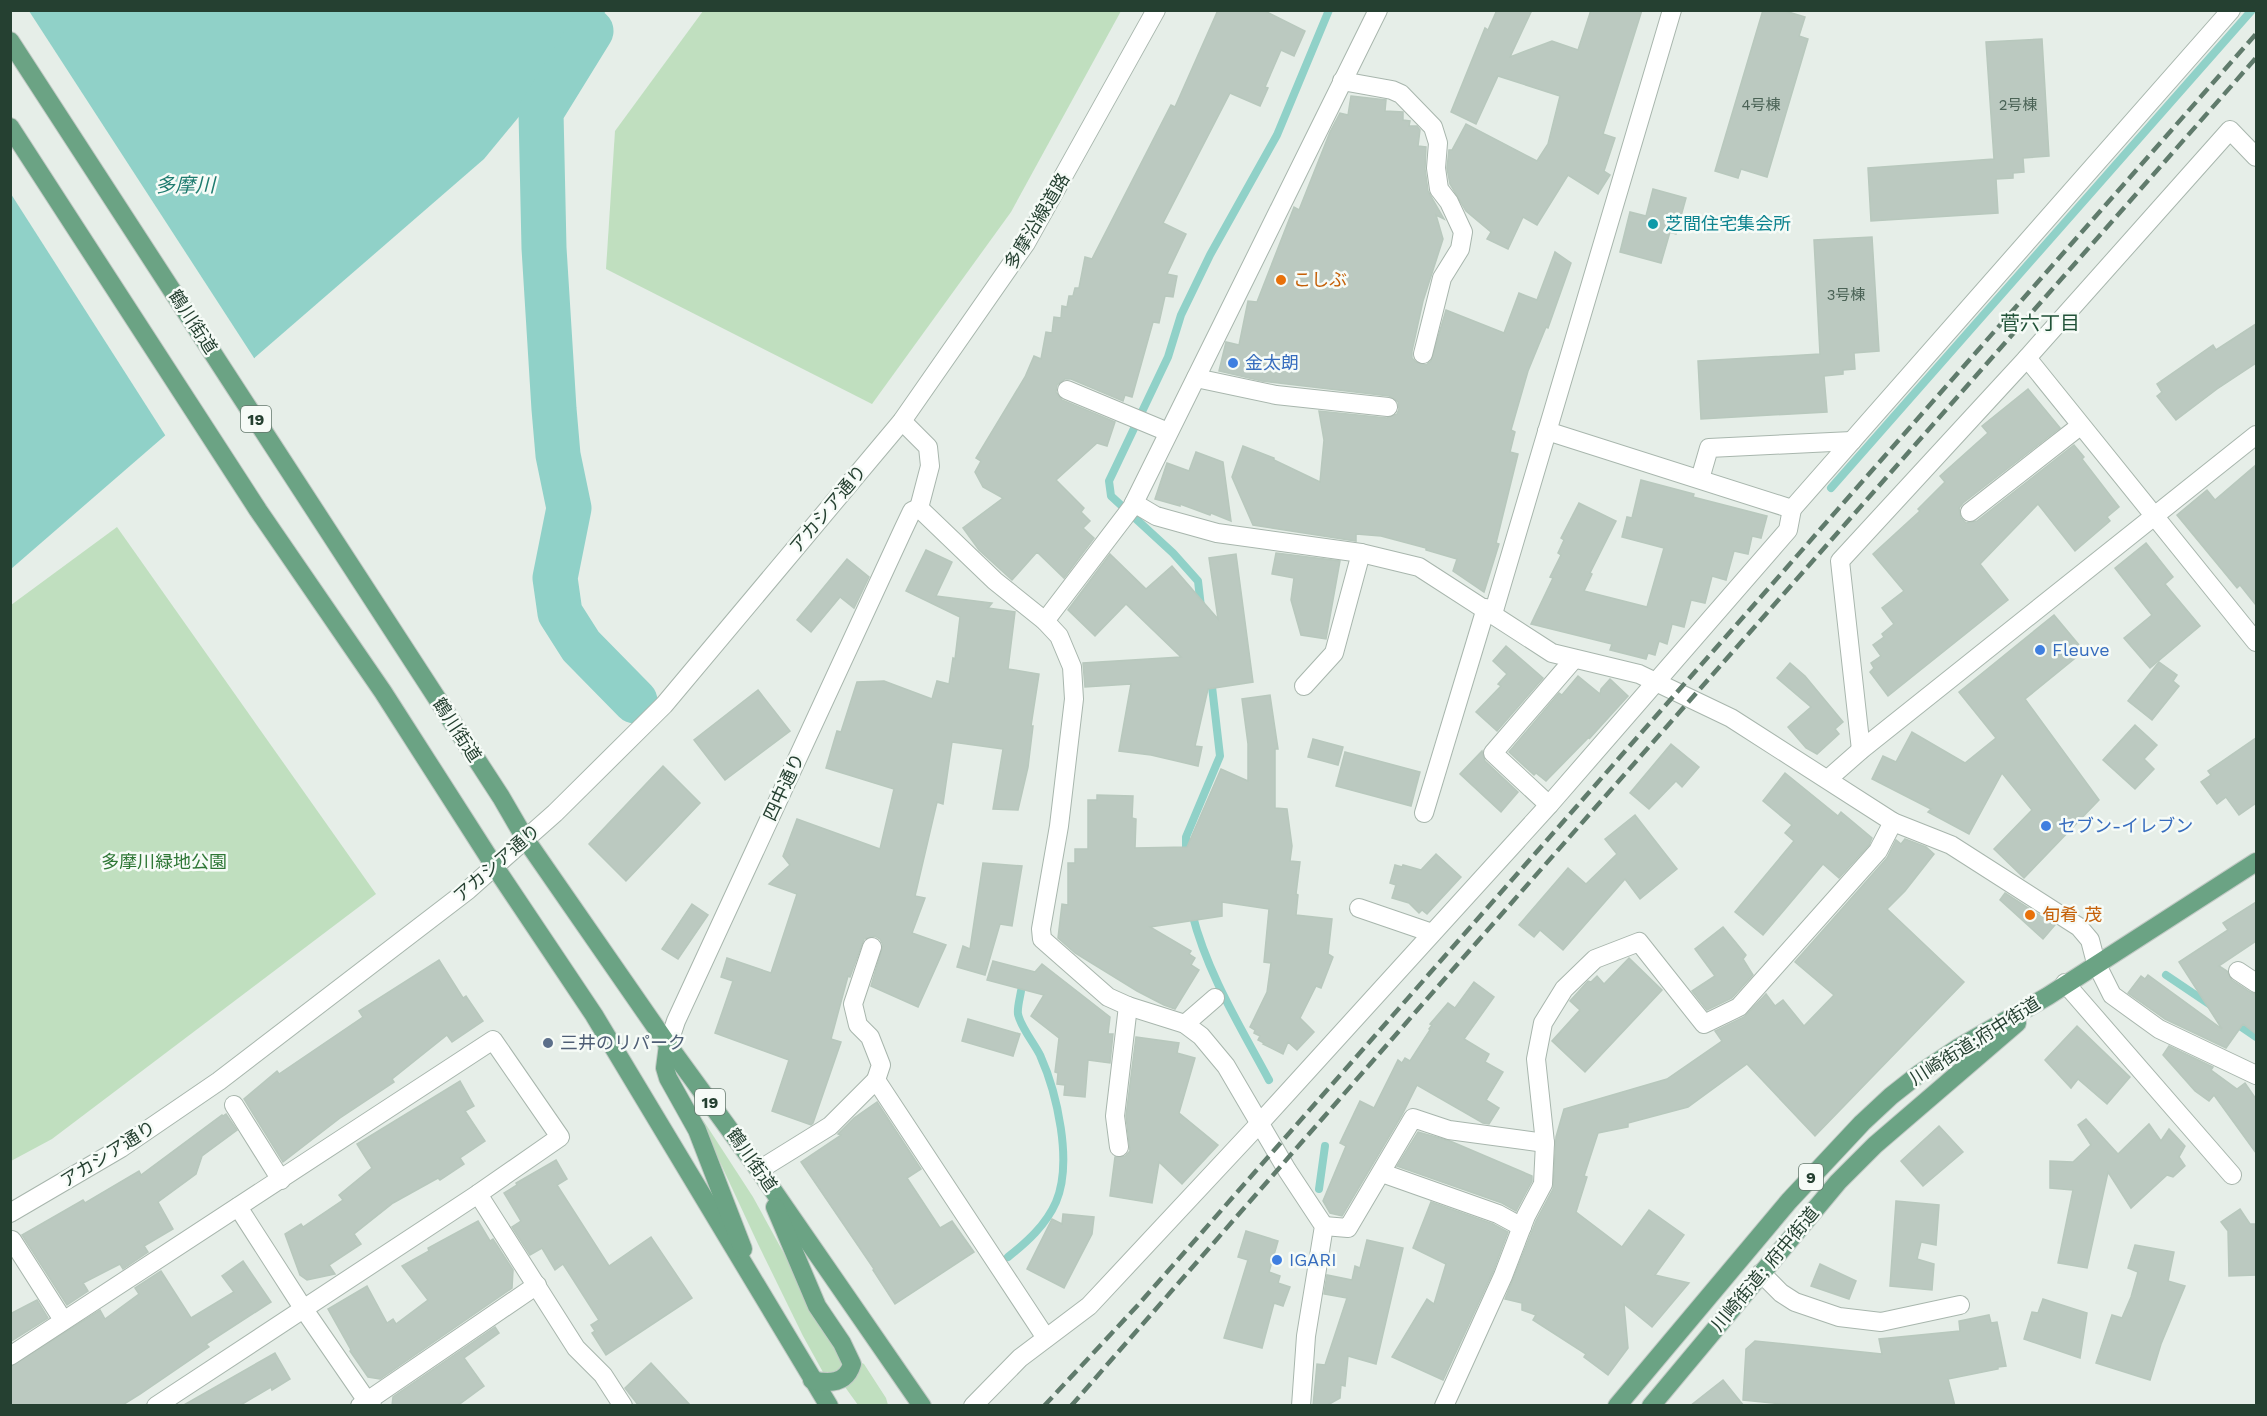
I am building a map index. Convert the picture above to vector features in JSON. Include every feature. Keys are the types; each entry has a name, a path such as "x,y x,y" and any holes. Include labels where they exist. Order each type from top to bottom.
{"main road":[{"name":"鶴川街道","path":"10,42 501,797 526,840 922,1406"},
{"name":"19","path":"10,127 258,510 383,692 495,867 594,1015 829,1406"},
{"name":"川崎街道;府中街道","path":"1617,1406 1789,1201 1862,1123 1900,1089 1948,1054 2048,996 2256,862"},
{"name":"川崎街道; 府中街道","path":"1651,1406 1838,1182 1875,1145 2048,996"},
{"name":"19","path":"668,1045 665,1068 668,1078 697,1130 763,1298"},
{"name":"19","path":"759,1170 817,1306 850,1356 851,1368 842,1380 825,1383 812,1380"}],"street":[{"name":"多摩沿線道路","path":"902,422 1026,243 1156,10"},
{"path":"1045,621 1130,509 1378,10"},
{"path":"1424,813 1547,431 1672,10"},
{"path":"974,1406 1006,1371 1089,1306 1259,1124 1549,805 1788,530 1792,509 2231,10"},
{"path":"1342,81 1392,90 1401,94 1433,127 1436,135 1438,143 1436,168 1439,189 1449,202 1463,232 1460,249 1442,278 1423,354"},
{"path":"1861,750 1840,561 2230,130 2256,157"},
{"path":"2026,358 2256,642"},
{"path":"1196,378 1276,395 1388,407"},
{"path":"1067,390 1168,432"},
{"path":"902,422 928,447 930,466 921,499 995,581 1045,621 1059,636 1072,667 1074,699 1059,826 1041,929 1042,939 1108,997 1128,1006 1185,1024 1201,1036 1226,1066 1259,1124 1324,1226 1306,1336 1301,1406"},
{"name":"アカシア通り","path":"10,1213 121,1148 219,1081 468,890 526,840 664,705 902,422"},
{"path":"1970,512 2080,426"},
{"path":"1547,431 1792,509"},
{"path":"1828,780 1861,750 2256,435"},
{"path":"1700,479 1709,448 1852,441"},
{"name":"四中通り","path":"668,1045 676,1021 903,530 921,499"},
{"path":"1130,509 1217,533 1361,553 1419,567 1552,653 1639,674 1731,718 1893,822 1951,845 2079,927 2090,940 2096,963 2112,995 2159,1029 2256,1075"},
{"path":"1304,686 1334,653 1361,553"},
{"path":"1549,805 1493,753 1574,659"},
{"path":"1444,1406 1543,1184 1545,1143 1536,1059 1543,1023 1564,989 1595,958 1639,942 1704,1024 1739,1007 1878,852 1893,822"},
{"path":"1359,908 1432,933"},
{"path":"759,1170 830,1126 876,1080 881,1065 870,1037 858,1025 853,1004 872,947"},
{"path":"2238,971 2256,982"},
{"path":"2065,983 2232,1175"},
{"path":"1185,1024 1215,998"},
{"path":"1119,1147 1115,1116 1128,1006"},
{"path":"10,1356 493,1040 560,1137 478,1194 156,1406"},
{"path":"876,1080 1046,1338"},
{"path":"234,1105 281,1180"},
{"path":"1324,1226 1348,1228 1413,1118 1449,1130 1545,1143"},
{"path":"1382,1173 1498,1214 1522,1227"},
{"path":"478,1194 576,1348 603,1375 623,1406"},
{"path":"238,1207 366,1404 537,1285"},
{"path":"12,1240 63,1320"},
{"path":"1761,1273 1781,1293 1795,1302 1839,1317 1881,1322 1960,1305"}],"green space":[{"path":"703,11 1121,11 1011,212 872,404 606,269 615,131"},
{"name":"多摩川緑地公園","path":"117,527 376,894 52,1139 11,1161 11,605"},
{"path":"699,1117 753,1197 843,1361 838,1371 824,1374 803,1336"},
{"path":"860,1362 864,1364 886,1398 888,1405 858,1405 845,1387"}],"water":[{"name":"多摩川","path":"11,11 606,11 484,159 11,569"}],"pier":[{"path":"11,11 29,11 256,361 167,438 11,194"}],"building":[{"path":"1218,10 1263,10 1305,31 1294,56 1281,50 1265,87 1268,88 1260,106 1230,93 1163,223 1186,234 1167,274 1177,276 1173,297 1165,296 1159,323 1153,322 1132,397 1125,395 1123,401 1071,379 1065,379 1057,385 1056,392 1062,400 1115,422 1107,446 1097,443 1056,480 1084,508 1081,512 1090,521 1083,528 1094,538 1064,578 1037,552 1012,580 979,550 963,528 1003,498 983,487 975,472 981,461 976,458 1025,377 1034,356 1041,359 1046,332 1052,333 1054,317 1061,318 1062,306 1067,307 1069,296 1073,296 1075,288 1079,288 1085,257 1092,259 1171,105 1175,107"},
{"path":"1497,10 1532,10 1510,57 1552,41 1578,50 1591,10 1642,10 1603,134 1615,138 1604,171 1610,175 1598,194 1568,175 1537,225 1523,217 1508,249 1487,239 1491,232 1466,211 1450,184 1447,168 1449,150 1452,150 1466,124 1537,161 1548,144 1560,96 1498,76 1476,124 1451,112 1485,28 1488,30"},
{"path":"1763,10 1782,10 1805,17 1799,36 1808,39 1767,177 1741,169 1738,178 1715,171"},
{"path":"2042,39 2049,156 2023,158 2024,172 2013,173 2013,178 1996,179 1998,213 1871,221 1868,168 1994,159 1986,42"},
{"path":"1351,96 1386,100 1385,111 1403,112 1403,120 1410,121 1409,126 1417,126 1420,130 1418,146 1426,147 1425,169 1428,191 1444,219 1436,215 1443,239 1423,301 1412,351 1412,358 1416,362 1426,365 1431,361 1446,310 1504,333 1519,293 1537,300 1555,252 1571,263 1548,328 1546,327 1528,371 1511,430 1515,432 1510,452 1518,454 1496,543 1499,544 1484,592 1453,571 1457,559 1426,550 1426,548 1381,536 1356,534 1356,541 1253,525 1232,477 1243,446 1274,458 1320,482 1324,440 1319,411 1387,418 1397,414 1399,409 1398,402 1389,396 1262,381 1219,371 1226,342 1239,345 1248,301 1257,302 1294,207 1299,210 1330,132 1340,113 1348,115"},
{"name":"芝間住宅集会所","path":"1653,189 1686,198 1676,234 1670,232 1661,263 1620,252 1630,212 1646,216"},
{"path":"1872,237 1879,351 1854,353 1855,369 1843,370 1843,374 1824,376 1827,412 1701,419 1698,361 1820,354 1814,240"},
{"path":"2256,324 2256,363 2176,420 2157,396 2162,392 2157,384 2213,345 2216,350"},
{"path":"2028,389 2060,428 1963,503 1959,508 1961,518 1966,523 1977,521 2074,445 2119,507 2107,517 2110,521 2075,551 2038,504 1980,564 2008,600 1888,696 1870,672 1874,668 1871,663 1881,656 1873,645 1884,637 1882,634 1894,624 1882,608 1904,591 1873,554 1920,511 1918,509 1945,482 1940,476 1988,433 1982,426"},
{"path":"1196,452 1223,462 1231,521 1180,504 1180,506 1155,499 1167,463 1189,471"},
{"path":"2256,465 2256,605 2240,585 2237,588 2177,515 2207,490 2215,500"},
{"path":"1641,480 1694,494 1693,497 1767,516 1761,538 1752,536 1748,554 1734,551 1726,580 1712,576 1705,603 1691,600 1684,627 1672,624 1667,644 1659,641 1655,655 1648,653 1646,659 1610,650 1612,644 1531,624 1553,578 1550,577 1561,555 1558,553 1564,540 1561,538 1579,503 1616,521 1590,573 1592,574 1584,591 1647,607 1664,548 1622,537 1627,517 1632,518"},
{"path":"2146,543 2173,577 2165,584 2200,626 2150,668 2124,638 2152,615 2115,568"},
{"path":"926,550 952,562 936,596 992,603 988,608 1015,612 1008,669 1039,674 1031,726 1033,726 1028,767 1018,810 993,809 1003,749 952,742 943,804 937,802 915,896 925,898 912,933 946,945 918,1007 871,986 883,945 875,936 864,939 850,977 848,976 831,1039 841,1042 811,1125 772,1111 789,1060 715,1033 733,981 721,977 727,958 771,973 797,894 769,884 790,865 783,856 797,819 880,849 894,789 826,768 837,731 841,732 857,682 884,681 932,699 937,681 949,684 953,658 955,659 960,617 906,591"},
{"path":"1276,553 1340,561 1326,639 1301,635 1291,600 1294,578 1272,574"},
{"path":"1110,554 1146,589 1172,566 1218,619 1209,558 1236,554 1253,682 1208,689 1195,746 1202,747 1198,766 1151,755 1119,751 1131,684 1085,687 1083,663 1181,657 1126,604 1095,636 1068,610"},
{"path":"847,559 869,577 854,608 840,597 811,632 797,620"},
{"path":"2054,615 2084,651 2025,699 2099,800 2024,878 1994,849 2032,810 2002,773 1969,834 1928,812 1931,809 1872,779 1883,756 1896,762 1912,732 1965,763 1996,738 1959,692"},
{"path":"1506,646 1543,678 1497,731 1476,712 1501,686 1498,684 1507,674 1493,661"},
{"path":"2159,662 2177,675 2173,681 2179,686 2152,720 2128,701"},
{"path":"1790,663 1805,676 1843,722 1835,729 1839,734 1817,754 1806,748 1788,727 1811,707 1777,678"},
{"path":"1578,676 1600,694 1601,689 1610,679 1628,696 1546,781 1536,773 1534,775 1509,752 1559,693 1562,695"},
{"path":"758,690 790,731 725,780 694,740"},
{"path":"1270,695 1278,749 1275,749 1275,808 1287,809 1292,846 1290,861 1300,862 1296,915 1332,919 1328,954 1333,957 1321,988 1316,986 1300,1018 1314,1032 1297,1050 1288,1042 1283,1054 1258,1040 1260,1036 1250,1027 1267,992 1271,963 1264,962 1269,909 1222,902 1222,916 1150,927 1191,951 1189,954 1195,958 1191,965 1199,970 1175,1009 1137,991 1075,953 1058,938 1062,904 1068,905 1068,863 1075,863 1075,849 1088,849 1088,800 1097,800 1097,795 1133,796 1132,818 1136,819 1135,848 1187,847 1221,769 1248,781 1248,744 1242,699"},
{"path":"2135,725 2157,745 2144,759 2154,769 2135,789 2103,760"},
{"path":"2256,738 2256,803 2239,815 2226,797 2217,804 2201,782 2211,775 2208,771"},
{"path":"1313,739 1343,747 1338,765 1308,757"},
{"path":"1671,744 1699,767 1682,787 1676,781 1649,809 1630,793"},
{"path":"1482,751 1485,761 1518,792 1501,812 1460,774"},
{"path":"1345,752 1420,772 1411,806 1336,786"},
{"path":"663,766 700,803 626,881 589,844"},
{"path":"1785,773 1838,816 1841,812 1872,838 1869,845 1839,878 1823,864 1763,935 1735,912 1794,841 1785,833 1792,825 1763,801"},
{"path":"1635,815 1677,869 1640,899 1625,879 1563,950 1540,930 1534,937 1519,925 1568,868 1586,884 1617,854 1605,839"},
{"path":"1905,839 1926,847 1934,854 1905,891 1887,909 1964,982 1815,1136 1747,1064 1688,1107 1628,1123 1628,1127 1598,1133 1584,1176 1587,1177 1576,1212 1622,1247 1649,1210 1684,1235 1655,1275 1689,1283 1652,1327 1624,1304 1628,1348 1608,1375 1584,1357 1586,1354 1533,1320 1536,1315 1522,1310 1522,1303 1505,1299 1536,1221 1553,1189 1556,1137 1564,1109 1667,1079 1722,1041 1715,1031 1744,1017 1766,994 1775,1006 1783,1000 1804,1026 1834,995 1795,962 1887,858 1896,840 1901,844"},
{"path":"1436,854 1461,877 1427,914 1422,910 1419,913 1409,903 1392,898 1396,885 1390,883 1395,865 1421,870"},
{"path":"983,863 1022,866 1012,926 1000,924 985,975 957,967 963,946 970,949"},
{"name":"旬肴 茂","path":"2005,893 2055,925 2043,939 2000,900"},
{"path":"2256,902 2256,941 2219,966 2227,971 2232,980 2256,994 2256,1034 2243,1024 2226,1048 2165,1019 2128,993 2141,976 2145,979 2148,975 2222,1029 2179,962 2228,930 2223,923"},
{"path":"692,904 708,915 678,959 662,949"},
{"path":"1723,927 1746,955 1743,959 1753,975 1732,998 1707,1010 1692,991 1715,976 1695,949"},
{"path":"1629,958 1662,990 1585,1072 1552,1041 1580,1010 1570,1001 1588,981 1591,982 1597,976 1604,984"},
{"path":"439,960 463,998 466,996 483,1021 452,1042 447,1035 392,1079 394,1082 340,1118 283,1162 244,1099 277,1071 279,1074 363,1017 359,1011"},
{"path":"993,961 1035,972 1042,964 1110,1017 1108,1034 1113,1034 1110,1063 1088,1060 1085,1097 1064,1095 1065,1085 1057,1084 1058,1073 1055,1072 1059,1038 1031,1016 1044,995 987,980"},
{"path":"1474,982 1494,997 1464,1039 1489,1054 1485,1062 1503,1072 1486,1100 1499,1108 1489,1124 1483,1123 1417,1085 1402,1115 1342,1216 1330,1213 1323,1201 1346,1146 1340,1143 1360,1101 1374,1108 1398,1060 1402,1063 1405,1058 1410,1061 1430,1030 1432,1025 1430,1024 1448,1003 1455,1008"},
{"path":"968,1019 1020,1034 1013,1056 962,1041"},
{"path":"2077,1026 2130,1077 2107,1104 2078,1079 2071,1088 2045,1060"},
{"path":"1136,1037 1179,1043 1177,1053 1195,1058 1179,1113 1218,1145 1182,1184 1159,1162 1152,1203 1110,1196 1115,1157 1125,1156 1130,1151 1126,1116"},
{"path":"2169,1046 2213,1067 2211,1070 2237,1089 2245,1083 2256,1099 2256,1153 2214,1095 2209,1101 2195,1091 2163,1055"},
{"path":"460,1081 474,1106 465,1111 485,1141 460,1158 464,1164 440,1180 438,1178 393,1203 354,1234 361,1244 329,1265 335,1274 307,1280 300,1275 285,1234 301,1224 303,1227 343,1200 339,1195 372,1168 357,1144"},
{"path":"877,1102 921,1169 907,1178 940,1228 952,1221 974,1252 895,1304 874,1269 801,1162 841,1135 838,1134 854,1118"},
{"path":"226,1114 237,1130 202,1156 196,1174 158,1202 173,1229 144,1246 148,1252 123,1269 120,1264 83,1283 88,1291 67,1305 22,1235 83,1200 85,1203 139,1171 141,1175"},
{"path":"2086,1119 2118,1154 2149,1124 2161,1141 2169,1129 2185,1146 2179,1157 2185,1166 2173,1177 2167,1175 2131,1208 2108,1172 2087,1268 2058,1263 2073,1190 2050,1188 2050,1161 2073,1162 2091,1145 2078,1125"},
{"path":"1939,1126 1963,1152 1923,1186 1901,1161"},
{"path":"1418,1132 1450,1141 1532,1176 1532,1181 1516,1211 1502,1203 1397,1166"},
{"path":"556,1160 567,1179 557,1185 609,1266 651,1237 692,1298 606,1355 592,1333 595,1331 591,1325 599,1320 563,1264 555,1270 542,1248 530,1255 512,1227 521,1221 504,1193 517,1185 516,1183"},
{"path":"1896,1201 1939,1205 1936,1245 1921,1242 1917,1259 1934,1264 1932,1290 1890,1286"},
{"path":"1431,1202 1493,1224 1508,1232 1493,1272 1443,1380 1392,1357 1427,1299 1434,1304 1446,1264 1413,1248"},
{"path":"2240,1209 2250,1224 2256,1224 2256,1275 2229,1276 2228,1231 2221,1222"},
{"path":"1063,1214 1094,1217 1092,1234 1064,1288 1027,1269 1052,1219 1062,1224"},
{"path":"478,1221 490,1241 493,1239 513,1270 512,1288 380,1379 368,1377 350,1351 328,1309 367,1286 387,1323 393,1319 396,1324 428,1300 402,1266 429,1251 428,1248"},
{"path":"1246,1231 1278,1241 1269,1272 1280,1276 1278,1283 1290,1287 1283,1306 1274,1303 1262,1348 1224,1338 1248,1260 1238,1257"},
{"path":"1367,1240 1403,1248 1376,1364 1348,1356 1345,1386 1341,1385 1340,1398 1326,1406 1313,1406 1317,1364 1325,1365 1347,1298 1324,1294 1327,1275 1352,1280 1355,1266 1360,1268"},
{"path":"2135,1245 2174,1252 2168,1281 2185,1286 2161,1344 2150,1380 2096,1363 2112,1315 2122,1318 2131,1297 2138,1272 2128,1268"},
{"path":"243,1261 271,1302 206,1344 209,1347 121,1406 10,1406 10,1367 100,1310 105,1319 139,1294 135,1288 161,1271 191,1318 234,1292 222,1276"},
{"path":"1820,1264 1856,1281 1849,1299 1811,1286"},
{"path":"2043,1299 2087,1313 2080,1358 2024,1339 2032,1312 2038,1313"},
{"path":"37,1300 48,1318 10,1342 10,1314"},
{"path":"1989,1315 1991,1323 1997,1322 2006,1366 1948,1379 1955,1406 1801,1406 1743,1400 1746,1349 1755,1341 1882,1354 1879,1339 1960,1331 1959,1321"},
{"path":"495,1327 499,1333 464,1358 484,1386 457,1406 392,1406 393,1397"},
{"path":"275,1353 290,1379 272,1390 271,1387 239,1406 182,1406"},
{"path":"651,1363 691,1406 639,1406 625,1388"},
{"path":"1723,1380 1744,1406 1690,1406"}],"waterway":[{"path":"1201,607 1198,581 1173,553 1111,496 1109,481 1168,357 1181,315 1210,255 1277,135 1329,10"},
{"path":"1831,488 2252,10"},
{"path":"591,31 541,112 544,248 554,409 558,455 569,508 555,578 560,613 581,646 635,701"},
{"path":"1186,857 1186,837 1220,756 1211,678"},
{"path":"1192,913 1215,978 1269,1080"},
{"path":"2166,975 2212,1006"},
{"path":"1008,1257 1035,1232 1052,1210 1061,1186 1063,1168 1061,1128 1052,1088 1040,1055 1019,1019 1018,1006 1021,991"},
{"path":"2234,1022 2256,1037"},
{"path":"1319,1189 1325,1146"}],"railway":[{"path":"1044,1406 1138,1305 2256,34"},
{"path":"1071,1406 2256,58"}],"place":[{"name":"芝間住宅集会所","path":"1653,224"},
{"name":"こしぶ","path":"1281,280"},
{"name":"金太朗","path":"1233,363"},
{"name":"Fleuve","path":"2040,650"},
{"name":"セブン-イレブン","path":"2046,826"},
{"name":"旬肴 茂","path":"2030,915"},
{"name":"三井のリパーク","path":"548,1043"},
{"name":"IGARI","path":"1277,1260"}],"district":[{"name":"菅六丁目","path":"2040,323"}]}
